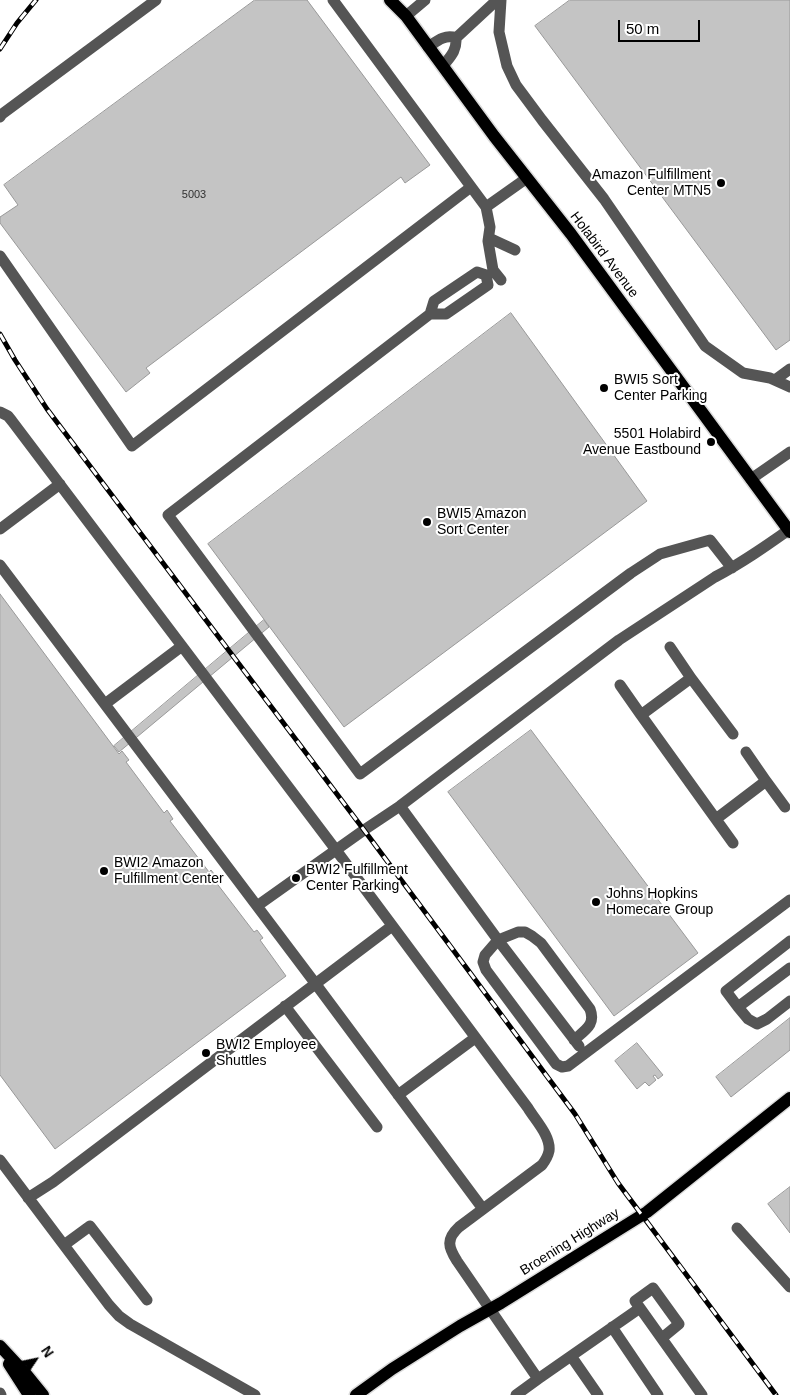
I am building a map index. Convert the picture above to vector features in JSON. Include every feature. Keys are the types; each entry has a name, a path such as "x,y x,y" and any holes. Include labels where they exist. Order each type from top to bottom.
{"main road":[{"name":"Holabird Avenue","path":"390,0 406,16 790,530"},
{"path":"396,0 406,16"},
{"name":"Broening Highway","path":"356,1395 392,1369 647,1212 790,1098"},
{"path":"0,1348 29,1395"},
{"path":"0,1348 26,1374 43,1395"}],"lane":[{"path":"0,117 156,0"},
{"path":"333,0 486,207 490,227 488,238 490,272 488,285 446,314 430,314"},
{"path":"406,16 425,0"},
{"path":"443,66 453,55 456,38 499,0"},
{"path":"499,0 499,32 507,66 516,85 604,199 705,346 743,373 775,380 790,387"},
{"path":"428,47 448,36 456,38"},
{"path":"486,207 527,178"},
{"path":"0,256 132,446 471,188"},
{"path":"488,238 514,250"},
{"path":"500,280 490,272 477,272 456,285 434,301 430,314 168,515 360,774 622,579 660,554 710,540 732,568"},
{"path":"775,380 790,369"},
{"path":"0,412 12,420 336,850 528,1108 547,1138 549,1153 542,1166 455,1231 450,1238 449,1246 457,1261 538,1378"},
{"path":"751,480 790,452"},
{"path":"0,529 60,484"},
{"path":"257,906 400,806 620,640 716,576 732,568 790,530"},
{"path":"0,565 483,1209"},
{"path":"104,704 182,646"},
{"path":"670,648 733,734"},
{"path":"641,714 691,678"},
{"path":"620,685 734,843"},
{"path":"746,752 785,807"},
{"path":"716,819 766,781"},
{"path":"400,806 584,1054"},
{"path":"574,1040 592,1023 593,1016 590,1009 541,943 526,932 518,932 498,940 485,955 486,970 556,1064 562,1067 568,1066 790,900"},
{"path":"28,1198 53,1182 392,926"},
{"path":"790,942 726,991 748,1019 757,1024 790,1001"},
{"path":"738,1007 790,968"},
{"path":"285,1006 377,1128"},
{"path":"398,1095 475,1038"},
{"path":"0,1160 119,1316 255,1395"},
{"path":"64,1245 90,1226 147,1300"},
{"path":"737,1228 790,1287"},
{"path":"662,1338 680,1324 653,1288 634,1301 702,1395"},
{"path":"515,1395 640,1308"},
{"path":"612,1327 658,1395"},
{"path":"571,1356 598,1395"}],"building":[{"path":"255,0 307,0 430,165 405,183 401,177 146,368 150,373 126,392 0,223 0,217 18,205 4,185"},
{"name":"Amazon Fulfillment Center MTN5","path":"570,0 790,0 790,340 776,350 535,26"},
{"name":"BWI5 Amazon Sort Center","path":"511,313 647,501 344,727 208,544"},
{"name":"BWI2 Amazon Fulfillment Center","path":"0,594 119,754 122,751 129,760 126,762 164,813 167,810 173,819 170,821 209,872 211,870 218,879 215,881 254,932 257,930 263,938 260,940 286,976 55,1149 0,1075"},
{"path":"264,620 269,627 119,752 114,746"},
{"path":"531,730 698,953 614,1016 448,792"},
{"path":"790,1018 790,1050 731,1097 716,1077"},
{"path":"637,1043 663,1075 658,1079 655,1075 653,1076 656,1080 649,1086 645,1082 637,1089 615,1061"},
{"path":"790,1187 790,1233 768,1204"}],"railway":[{"path":"0,49 17,23 36,0"},
{"path":"0,334 47,409 575,1114 618,1183 776,1395"}],"place":[{"name":"Amazon Fulfillment Center MTN5","path":"721,183"},
{"name":"BWI5 Sort Center Parking","path":"604,388"},
{"name":"5501 Holabird Avenue Eastbound","path":"711,442"},
{"name":"BWI5 Amazon Sort Center","path":"427,522"},
{"name":"BWI2 Amazon Fulfillment Center","path":"104,871"},
{"name":"BWI2 Fulfillment Center Parking","path":"296,878"},
{"name":"Johns Hopkins Homecare Group","path":"596,902"},
{"name":"BWI2 Employee Shuttles","path":"206,1053"}]}
